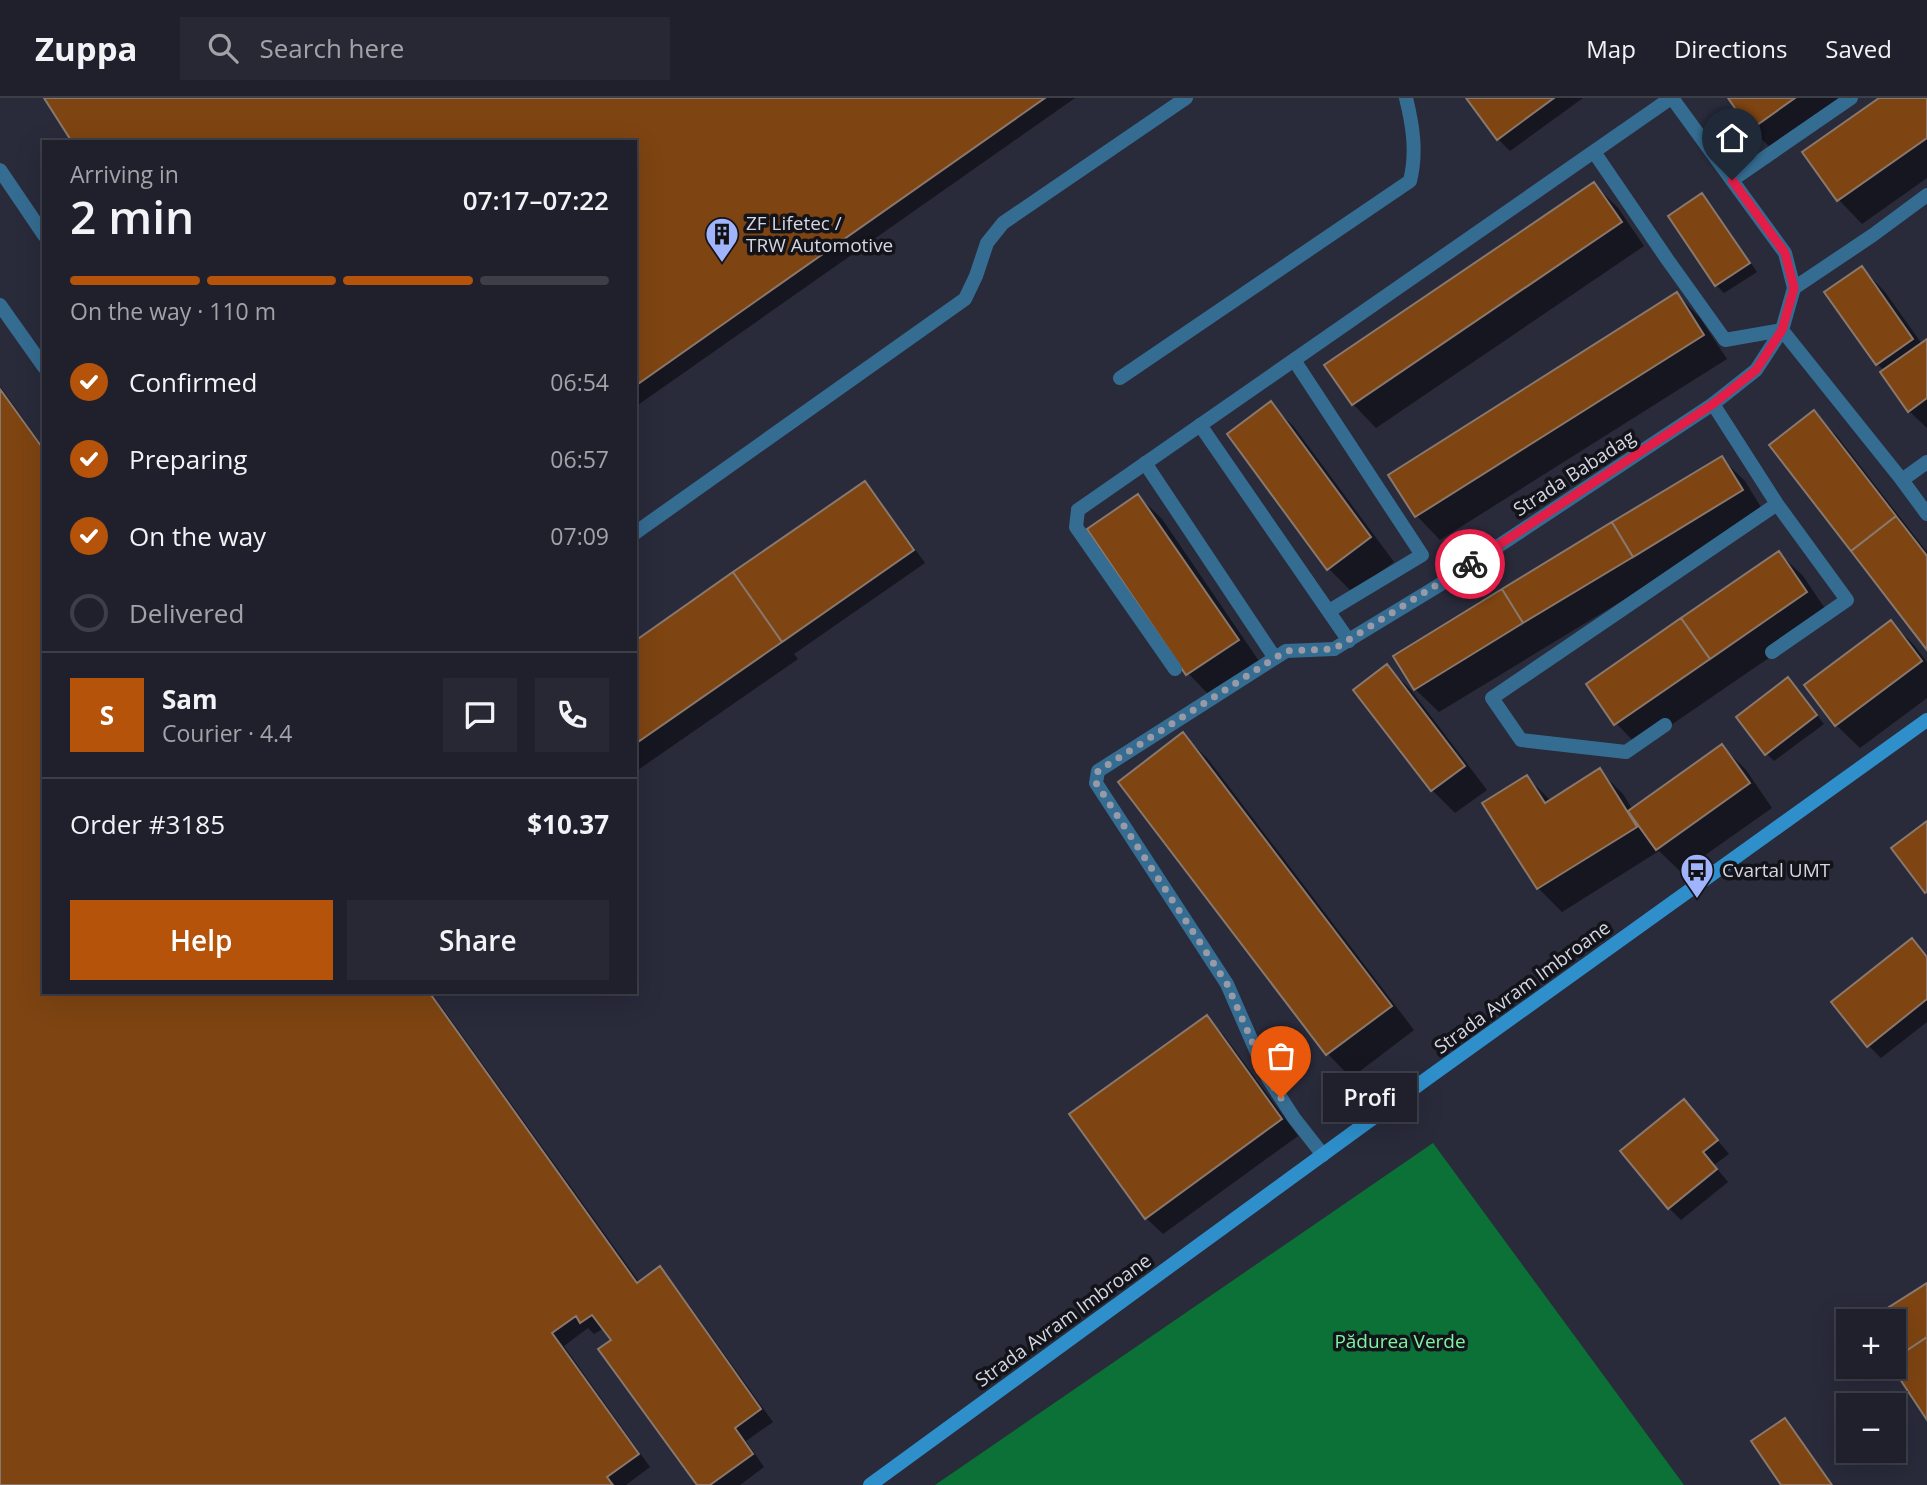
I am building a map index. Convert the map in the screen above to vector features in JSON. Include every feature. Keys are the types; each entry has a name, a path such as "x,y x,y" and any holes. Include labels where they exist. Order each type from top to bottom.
{"main road":[{"name":"Strada Avram Imbroane","path":"870,1485 1689,889 1927,720"}],"street":[{"path":"637,532 965,299 987,243 1003,223 1186,98"},
{"path":"1121,378 1410,181 1415,150 1406,98"},
{"path":"1175,669 1076,527 1078,510 1672,98 1785,253 1794,288 1927,195"},
{"path":"1732,180 1851,98"},
{"path":"1594,152 1726,340 1782,330 1927,514"},
{"path":"0,170 42,232"},
{"name":"Strada Babadag","path":"1275,658 1286,651 1334,649 1349,641 1441,584 1713,404 1756,370 1782,330 1794,288"},
{"path":"0,305 42,364"},
{"path":"1294,360 1422,555 1329,611"},
{"path":"1713,404 1777,503 1847,600 1772,652"},
{"path":"1200,425 1349,641"},
{"path":"1902,480 1927,462"},
{"path":"1145,463 1275,658 1098,771 1096,783 1227,984 1268,1078 1323,1155"},
{"path":"1665,725 1626,752 1521,740 1492,698 1777,503"}],"green space":[{"name":"Pădurea Verde","path":"1433,1143 1684,1485 935,1485"}],"building":[{"name":"ZF Lifetec / TRW Automotive","path":"44,98 1045,98 637,385 637,140 71,140"},
{"path":"1466,98 1554,98 1497,140"},
{"path":"1728,98 1795,98 1750,130"},
{"path":"1879,98 1927,98 1927,138 1837,201 1802,152"},
{"path":"1594,182 1622,222 1352,405 1324,365"},
{"path":"1702,193 1750,263 1715,286 1668,216"},
{"path":"1862,266 1913,339 1876,365 1824,292"},
{"path":"1677,292 1704,335 1415,517 1388,475"},
{"path":"1927,339 1927,398 1908,412 1880,372"},
{"path":"0,389 42,447 42,994 430,994 637,1283 660,1266 761,1409 735,1428 753,1454 710,1485 697,1485 598,1349 611,1340 592,1315 580,1323 576,1316 552,1333 639,1454 607,1477 613,1485 0,1485"},
{"path":"1271,401 1371,537 1327,570 1227,434"},
{"path":"1814,410 1896,516 1851,551 1769,445"},
{"path":"1722,456 1743,490 1633,557 1612,522"},
{"path":"865,481 914,550 782,642 733,572"},
{"path":"1138,494 1239,640 1186,675 1087,529"},
{"path":"1896,516 1927,556 1927,650 1851,551"},
{"path":"1612,522 1633,557 1523,623 1502,589"},
{"path":"1779,551 1807,592 1710,659 1681,618"},
{"path":"733,572 782,642 637,743 637,640"},
{"path":"1502,589 1523,623 1414,690 1393,656"},
{"path":"1681,618 1710,659 1614,725 1586,684"},
{"path":"1891,620 1922,661 1835,726 1804,685"},
{"path":"1387,664 1465,766 1431,791 1353,690"},
{"path":"1788,677 1817,715 1765,755 1736,717"},
{"path":"1183,732 1392,1006 1326,1055 1118,782"},
{"path":"1722,744 1750,783 1656,850 1628,811"},
{"path":"1600,768 1637,827 1537,889 1482,803 1527,775 1545,803"},
{"path":"1927,821 1927,892 1925,893 1891,848"},
{"path":"1912,938 1927,957 1927,999 1867,1047 1831,1002"},
{"path":"1207,1015 1282,1119 1145,1219 1069,1114"},
{"path":"1684,1099 1718,1140 1703,1152 1717,1169 1668,1209 1620,1151"},
{"path":"1927,1283 1927,1337 1906,1351 1906,1309 1886,1309"},
{"path":"1927,1337 1927,1420 1900,1379 1906,1379 1906,1351"},
{"path":"1785,1418 1832,1485 1781,1485 1751,1441"}],"way so far":[{"path":"1281,1098 1268,1078 1227,984 1096,783 1098,771 1286,651 1334,649 1470,564"}],"place":[{"name":"ZF Lifetec / TRW Automotive","path":"722,264"},
{"name":"Cvartal UMT","path":"1697,900"},
{"name":"Profi","path":"1281,1098"}],"route":[{"path":"1470,564 1713,404 1756,370 1782,330 1794,288 1785,253 1732,180"}]}
